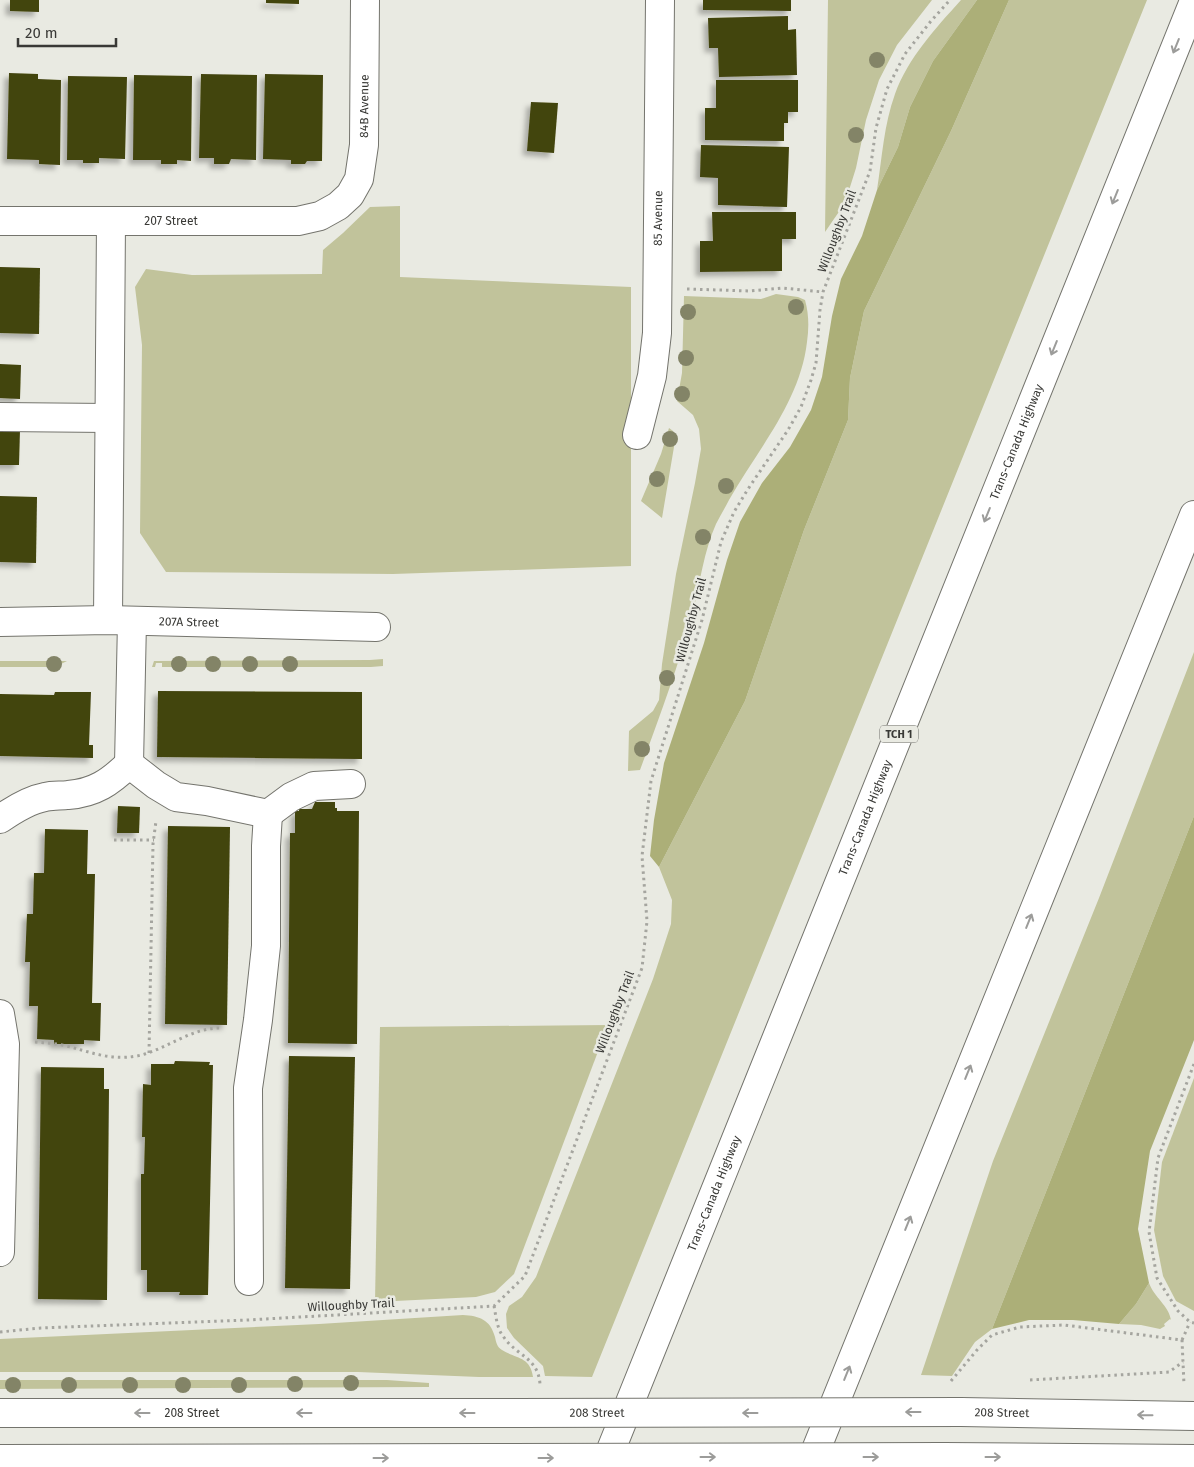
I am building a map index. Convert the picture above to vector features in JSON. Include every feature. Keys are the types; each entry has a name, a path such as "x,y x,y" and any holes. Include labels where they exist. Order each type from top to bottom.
{"main road":[{"name":"84B Avenue","path":"338,206 350,195 359,179 364,145 365,0"},
{"name":"85 Avenue","path":"637,435 652,376 657,333 660,0"},
{"name":"Trans-Canada Highway","path":"604,1467 1194,1"},
{"name":"207 Street","path":"0,221 298,221 320,216 338,206"},
{"path":"111,222 109,418 129,764 156,785 176,797 207,801 268,814 291,797 314,786 351,784"},
{"path":"0,417 109,418"},
{"path":"808,1467 1194,515"},
{"name":"207A Street","path":"0,622 120,621 376,627"},
{"path":"0,819 17,808 44,797 70,795 94,790 113,780 129,764"},
{"path":"249,1281 248,1088 266,946 266,846 268,814"},
{"path":"0,1014 5,1044 0,1252"},
{"name":"208 Street","path":"0,1413 961,1412 1189,1416"},
{"path":"0,1459 944,1457 1194,1459"}],"path":[{"name":"Willoughby Trail","path":"0,1332 41,1328 248,1320 494,1306 525,1276 642,968 647,921 642,856 652,781 702,620 721,542 734,512 788,430 800,407 816,363 823,292 870,170 876,128 887,89 905,54 950,0"},
{"path":"657,289 702,288 750,291 782,288 823,292"},
{"path":"149,1053 156,785"},
{"path":"114,840 154,840"},
{"path":"5,1044 33,1042 61,1045 97,1056 135,1056 166,1047 207,1028 220,1028"},
{"path":"1189,1416 1182,1340 1192,1322 1178,1311 1157,1278 1149,1232 1158,1158 1194,1064"},
{"path":"947,1385 976,1350 992,1335 1020,1327 1064,1325 1182,1340"},
{"path":"1027,1380 1169,1372 1183,1362"}],"green space":[{"path":"828,0 932,0 897,45 879,80 866,120 856,168 845,203 825,232"},
{"path":"961,0 977,0 933,61 910,107 898,147 877,190 888,117 895,94 907,68 923,44"},
{"path":"977,0 1009,0 951,131 864,311 850,378 848,420 804,530 745,701 659,867 650,856 664,763 704,643 727,560 740,522 762,483 790,447 811,410 822,377 832,316 841,279 862,236 877,190 898,147 910,107 933,61"},
{"path":"1009,0 1147,0 592,1377 545,1376 543,1366 514,1338 507,1328 506,1314 509,1306 522,1297 536,1277 653,979 671,924 672,900 659,867 745,701 804,530 848,420 850,378 864,311 951,131"},
{"path":"400,206 400,277 631,287 631,566 393,574 166,572 140,533 142,345 135,287 146,269 192,275 322,274 323,250 370,207"},
{"path":"776,294 798,297 805,300 808,326 803,364 787,405 716,524 705,556 693,612 675,672 640,770 628,771 629,731 653,711 659,700 662,664 676,574 701,449 699,429 693,415 677,401 682,373 684,296 761,299"},
{"path":"669,428 673,431 675,441 662,518 641,501 661,454"},
{"path":"1194,652 1194,816 992,1329 975,1342 952,1376 921,1375 993,1161 1099,898"},
{"path":"383,659 383,666 371,667 162,667 162,663 156,663 155,667 152,667 154,661"},
{"path":"0,661 67,661 55,667 0,667"},
{"path":"1194,816 1194,1040 1150,1151 1138,1229 1149,1283 1136,1304 1119,1324 1073,1320 1029,1320 992,1329"},
{"path":"608,1025 514,1274 495,1292 476,1297 375,1302 380,1027"},
{"path":"1194,1078 1194,1311 1176,1301 1163,1276 1154,1230 1162,1162"},
{"path":"1149,1283 1170,1315 1171,1320 1160,1329 1141,1325 1119,1324 1136,1304"},
{"path":"463,1315 474,1316 487,1322 493,1331 499,1347 526,1362 533,1377 479,1377 358,1372 0,1372 0,1339 319,1324"},
{"path":"0,1380 387,1380 429,1383 429,1387 0,1389"}],"building":[{"path":"10,0 39,0 39,12 10,11"},
{"path":"266,0 299,0 299,4 266,3"},
{"path":"703,0 791,0 791,11 703,10"},
{"path":"788,16 788,30 796,29 797,75 719,77 718,48 709,48 708,18"},
{"path":"9,73 38,74 38,79 61,80 60,165 39,164 39,160 7,159"},
{"path":"201,74 257,75 256,160 231,159 229,164 214,164 214,158 199,158"},
{"path":"265,74 323,75 322,161 291,164 291,160 263,159"},
{"path":"134,75 192,76 191,161 177,160 177,164 161,164 161,160 133,160"},
{"path":"68,76 127,77 125,159 99,158 99,163 67,160"},
{"path":"716,80 798,80 798,112 788,112 788,123 784,123 784,141 705,140 705,108 716,108"},
{"path":"531,102 558,103 554,153 527,151"},
{"path":"701,145 789,147 787,207 718,205 718,178 700,177"},
{"path":"712,212 796,212 796,239 782,239 782,271 700,272 700,241 713,241"},
{"path":"0,267 40,268 39,334 0,333"},
{"path":"0,364 21,365 20,399 0,398"},
{"path":"0,430 20,430 19,465 0,465"},
{"path":"0,496 37,497 36,563 0,562"},
{"path":"158,691 362,692 362,759 157,757"},
{"path":"55,692 91,692 89,745 93,745 93,758 0,756 0,694 54,695"},
{"path":"315,802 335,802 337,811 359,811 357,1044 288,1043 290,833 295,833 295,811 299,811 299,809 312,809"},
{"path":"118,806 140,807 139,833 117,833"},
{"path":"168,826 230,827 227,1025 165,1024"},
{"path":"45,829 88,830 87,874 95,874 92,1003 101,1003 100,1041 84,1040 84,1044 54,1044 54,1040 37,1039 38,1006 29,1006 30,962 25,962 27,914 33,914 34,873 44,873"},
{"path":"289,1056 355,1057 350,1289 285,1288"},
{"path":"175,1061 210,1062 209,1065 213,1065 208,1295 179,1295 180,1292 147,1292 147,1270 141,1270 141,1174 144,1174 145,1137 142,1137 143,1084 151,1085 151,1064 174,1064"},
{"path":"41,1067 104,1068 104,1089 109,1089 107,1300 38,1299"}]}
